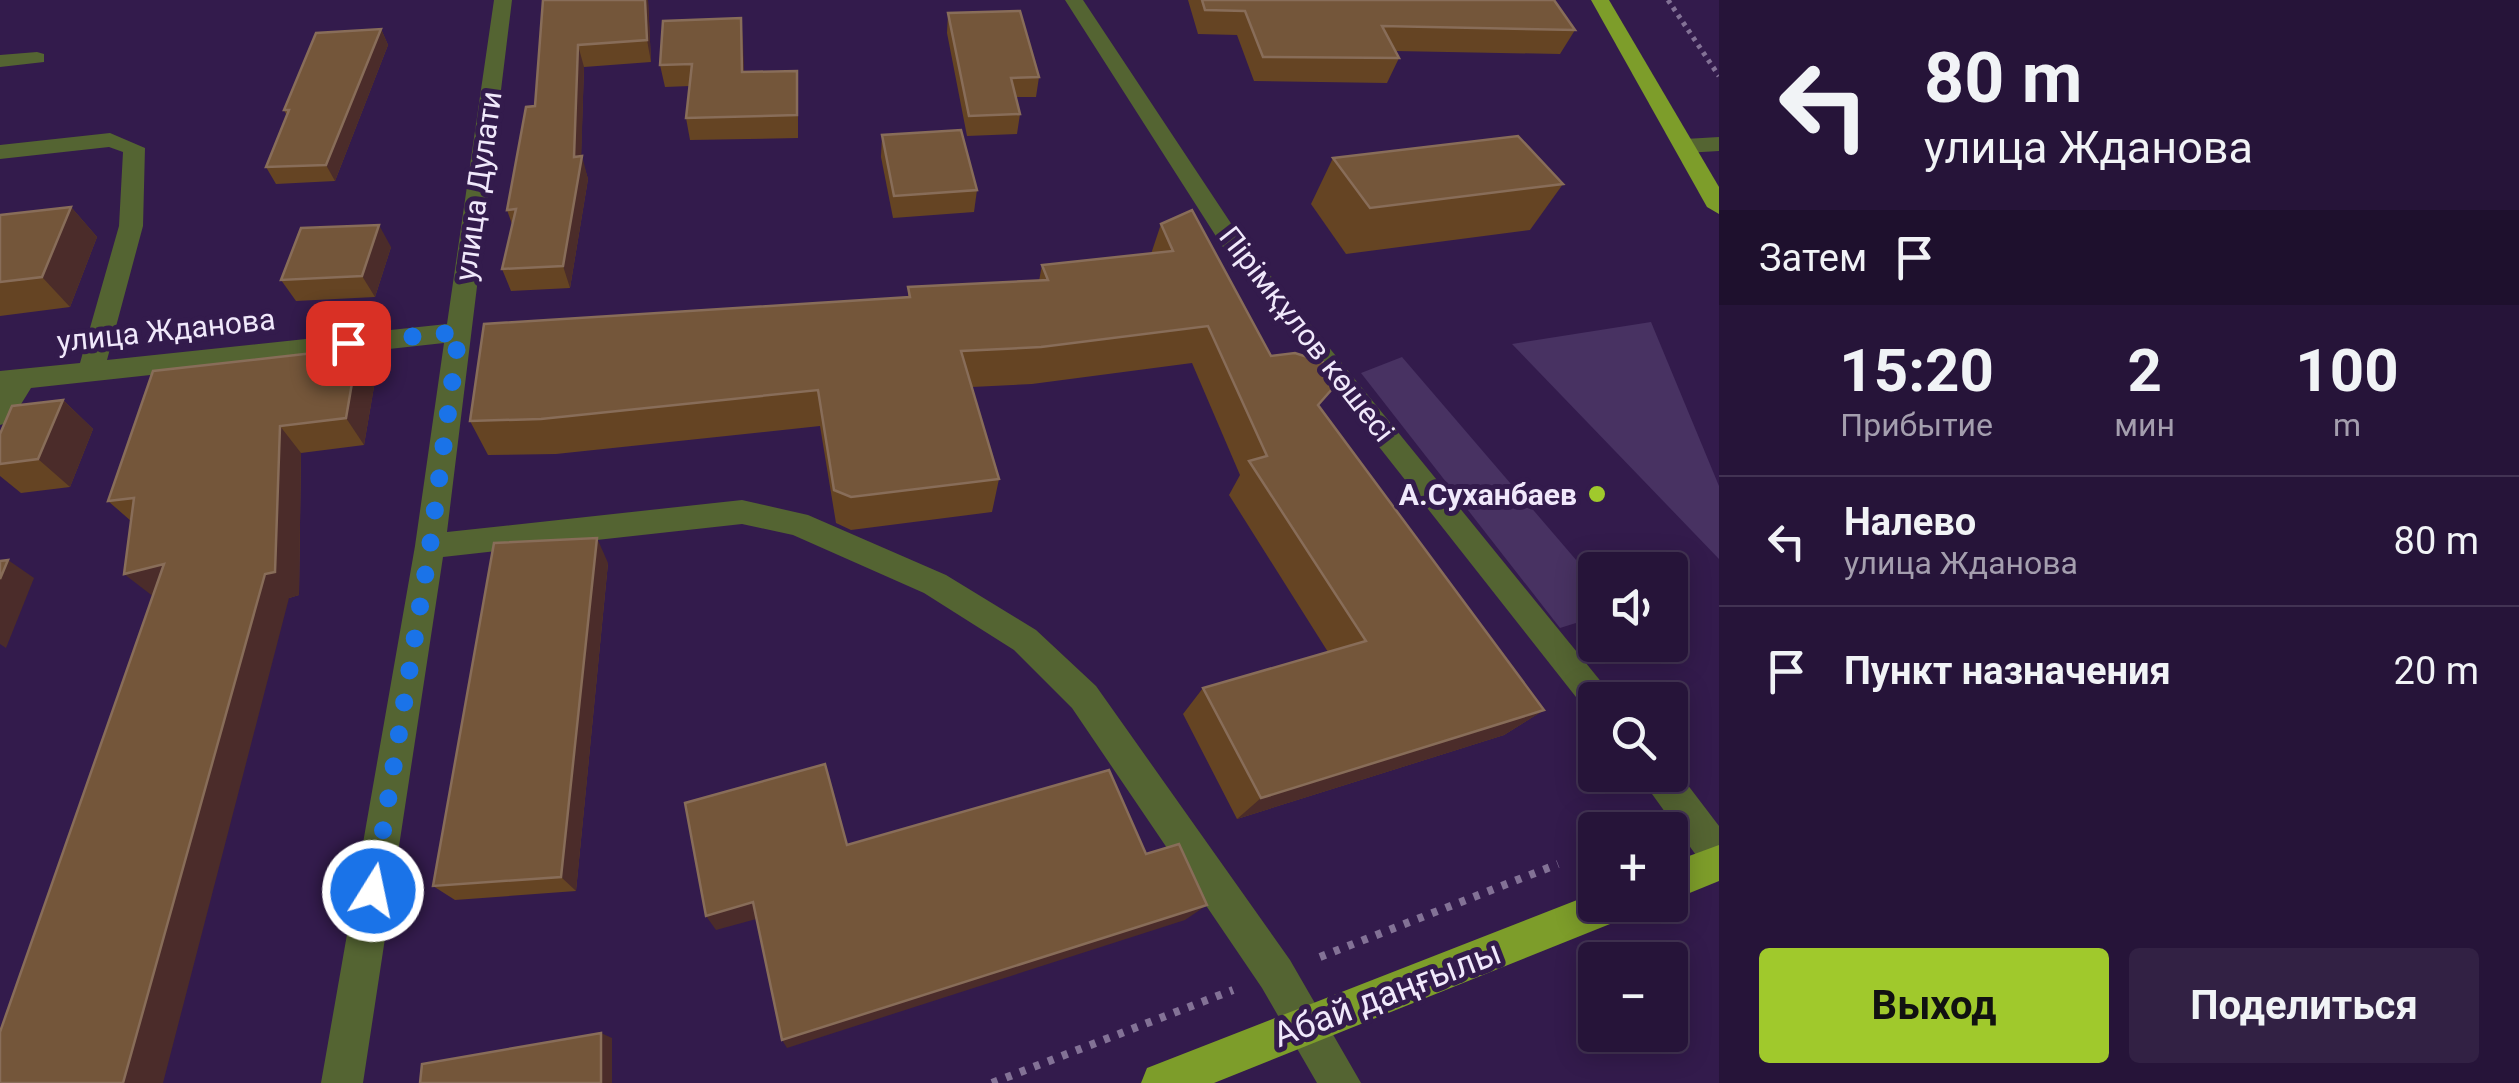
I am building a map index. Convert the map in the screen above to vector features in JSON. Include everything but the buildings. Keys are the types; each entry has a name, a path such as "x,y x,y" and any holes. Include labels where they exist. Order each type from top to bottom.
{"main road":[{"path":"1600,0 1719,207"},
{"path":"1688,874 1719,860"},
{"name":"Абай даңғылы","path":"1162,1083 1578,918"}],"street":[{"name":"улица Дулати","path":"342,1083 430,546 503,0"},
{"name":"Пірімқұлов көшесі","path":"1074,0 1236,248 1585,682"},
{"path":"0,62 37,58"},
{"path":"0,152 110,140 134,148 132,226 91,371"},
{"path":"1685,146 1719,144"},
{"name":"улица Жданова","path":"12,379 459,332"},
{"path":"0,415 12,379"},
{"path":"430,546 742,512 798,524 935,584 1026,640 1084,698 1307,1024 1340,1083"},
{"path":"1671,792 1719,860"}],"path":[{"path":"1668,0 1719,76"}],"shaded area":[{"path":"1651,322 1719,486 1719,559 1512,344"},
{"path":"1402,357 1578,562 1578,622 1560,628 1361,373"}],"place":[{"name":"А.Суханбаев","path":"1597,494"}],"route":[{"path":"348,343 459,332 430,546 373,891"}]}
